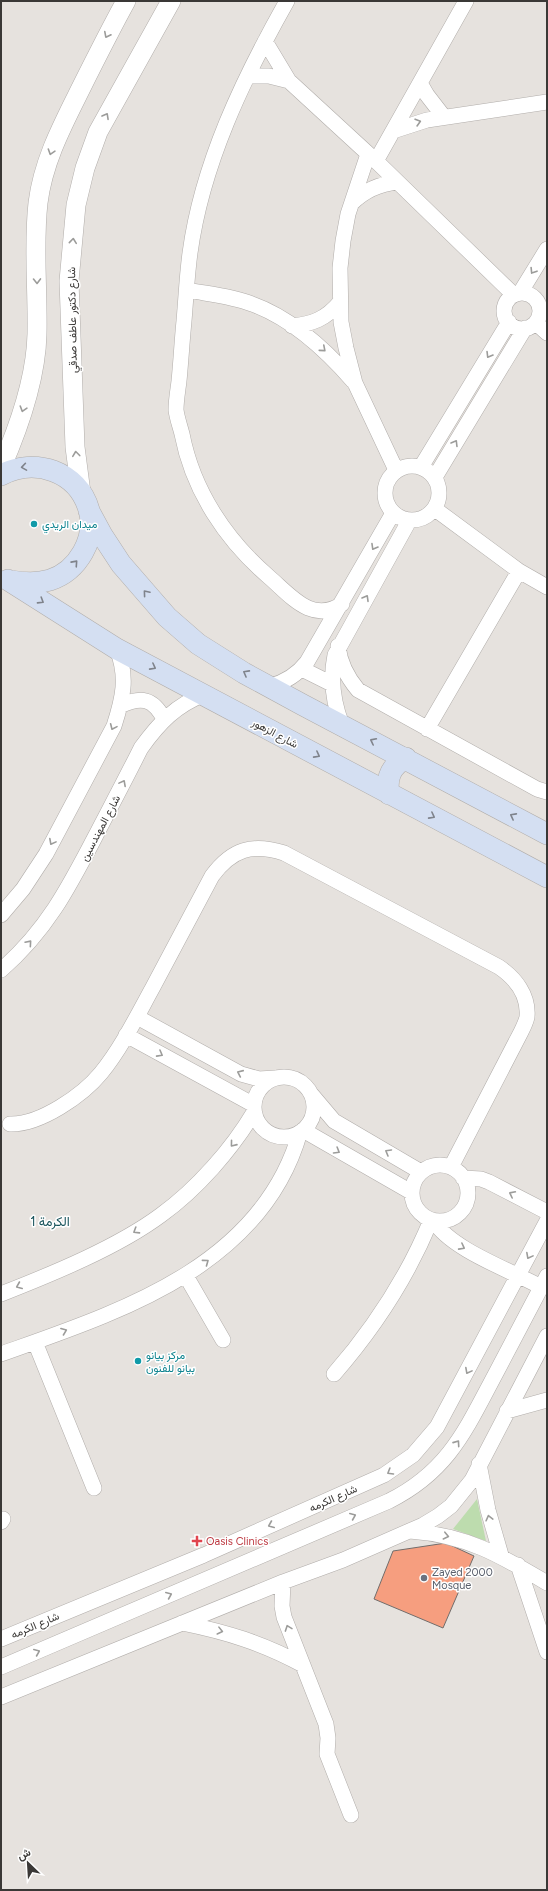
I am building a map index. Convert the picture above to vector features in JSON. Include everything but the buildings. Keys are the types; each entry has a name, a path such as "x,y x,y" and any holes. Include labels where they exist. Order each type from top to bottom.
{"main road":[{"path":"1,475 19,468 31,466 43,467 65,476 85,502 117,558 167,617 198,644 244,672 547,834"},
{"path":"3,578 24,583 44,581 63,574 73,566 81,556 87,544 90,531 85,502"},
{"name":"شارع الزهور","path":"3,578 117,648 389,794 547,876"},
{"path":"389,794 388,780 390,773 394,767 406,758"}],"street":[{"path":"1,468 17,432 26,401 33,365 37,335 36,239 38,203 45,170 56,138 126,1"},
{"name":"شارع دكتور عاطف صدقي","path":"85,502 76,448 69,281 76,205 85,168 98,132 171,1"},
{"path":"287,1 265,41 226,123 211,165 199,208 190,252 176,410 185,452 201,491 222,528 250,561 308,609 316,611 339,608"},
{"path":"396,470 355,383 346,348 340,302 340,268 343,241 352,202 372,158 393,132 466,1"},
{"path":"265,41 289,80 517,294 532,296 539,305"},
{"path":"248,76 269,76 289,80"},
{"path":"420,83 431,101 444,117"},
{"path":"393,132 427,120 547,102"},
{"path":"352,202 361,194 372,188 397,182"},
{"path":"547,249 517,294 509,299 505,311 509,322 513,326 530,326 547,333"},
{"path":"187,290 253,304 292,326 326,352 355,383"},
{"path":"435,477 530,326 539,317 539,305 547,292"},
{"path":"292,326 314,322 333,311 340,302"},
{"path":"421,467 509,322"},
{"path":"413,466 421,467 435,477 440,492 435,508 428,516 419,520 409,521 398,517 393,513 388,505 385,496 388,482 396,470 413,466"},
{"path":"435,508 519,570 547,586"},
{"path":"270,686 288,680 302,669 339,608 393,513"},
{"path":"342,725 334,699 332,684 332,670 338,646 409,521"},
{"path":"427,728 519,570"},
{"path":"339,608 353,620"},
{"path":"338,646 343,667 349,680 358,690 537,789 547,792"},
{"path":"1,915 23,890 46,854 114,726 124,685 123,664 117,648"},
{"path":"302,669 332,684"},
{"name":"شارع المهندسين","path":"1,970 21,953 42,928 66,892 142,748 164,719 189,700 205,694"},
{"path":"120,706 133,700 146,700 158,707 164,719"},
{"path":"10,1124 16,1124 45,1115 66,1104 84,1090 100,1074 114,1055 137,1017 212,876 222,863 236,853 252,848 268,848 284,853 499,967 512,976 520,989 526,1003 527,1018 451,1167"},
{"path":"137,1017 241,1074 259,1079 288,1077 298,1080 306,1086 334,1122 421,1172"},
{"path":"126,1035 254,1108 257,1121 263,1129 272,1135 281,1137 291,1136 302,1131"},
{"path":"1,1294 101,1250 132,1234 162,1215 222,1158 237,1138 254,1108 256,1095 261,1087 278,1077"},
{"path":"1,1354 130,1305 186,1276 211,1259 256,1216 272,1196 287,1169 302,1131 311,1120 314,1107 312,1094"},
{"path":"302,1131 411,1192"},
{"path":"441,1165 451,1167 464,1178 467,1188 467,1199 463,1209 455,1216 445,1221 433,1220 421,1214 414,1204 411,1192 414,1181 421,1172 430,1167 441,1165"},
{"path":"464,1178 481,1179 489,1182 547,1212"},
{"path":"1,1668 402,1494 426,1478 447,1457 464,1433 544,1282 518,1275 454,1242 438,1228 433,1220"},
{"path":"334,1374 368,1334 397,1291 433,1220"},
{"name":"شارع الكرمه","path":"1,1639 315,1506 384,1475 404,1462 426,1442 446,1412 547,1221"},
{"path":"186,1276 223,1340"},
{"path":"1,1697 283,1582 343,1560 438,1516 451,1506 466,1489 547,1336"},
{"path":"35,1342 94,1488"},
{"path":"507,1412 547,1400"},
{"path":"479,1464 488,1510 500,1555"},
{"path":"315,1506 326,1528"},
{"path":"407,1531 455,1538 500,1555 547,1583"},
{"path":"518,1565 547,1652"},
{"path":"283,1582 282,1600 284,1617 326,1724 328,1738 327,1754 351,1815"},
{"path":"133,1584 142,1607"},
{"path":"182,1623 233,1634 251,1640 280,1652 303,1664"}],"green space":[{"path":"477,1499 486,1541 453,1529"}],"place":[{"name":"ميدان الريدي","path":"34,524"},
{"name":"مركز بيانو بيانو للفنون","path":"138,1361"},
{"name":"Oasis Clinics","path":"197,1541"},
{"name":"Zayed 2000 Mosque","path":"424,1578"}],"district":[{"name":"الكرمة 1","path":"50,1221"}]}
